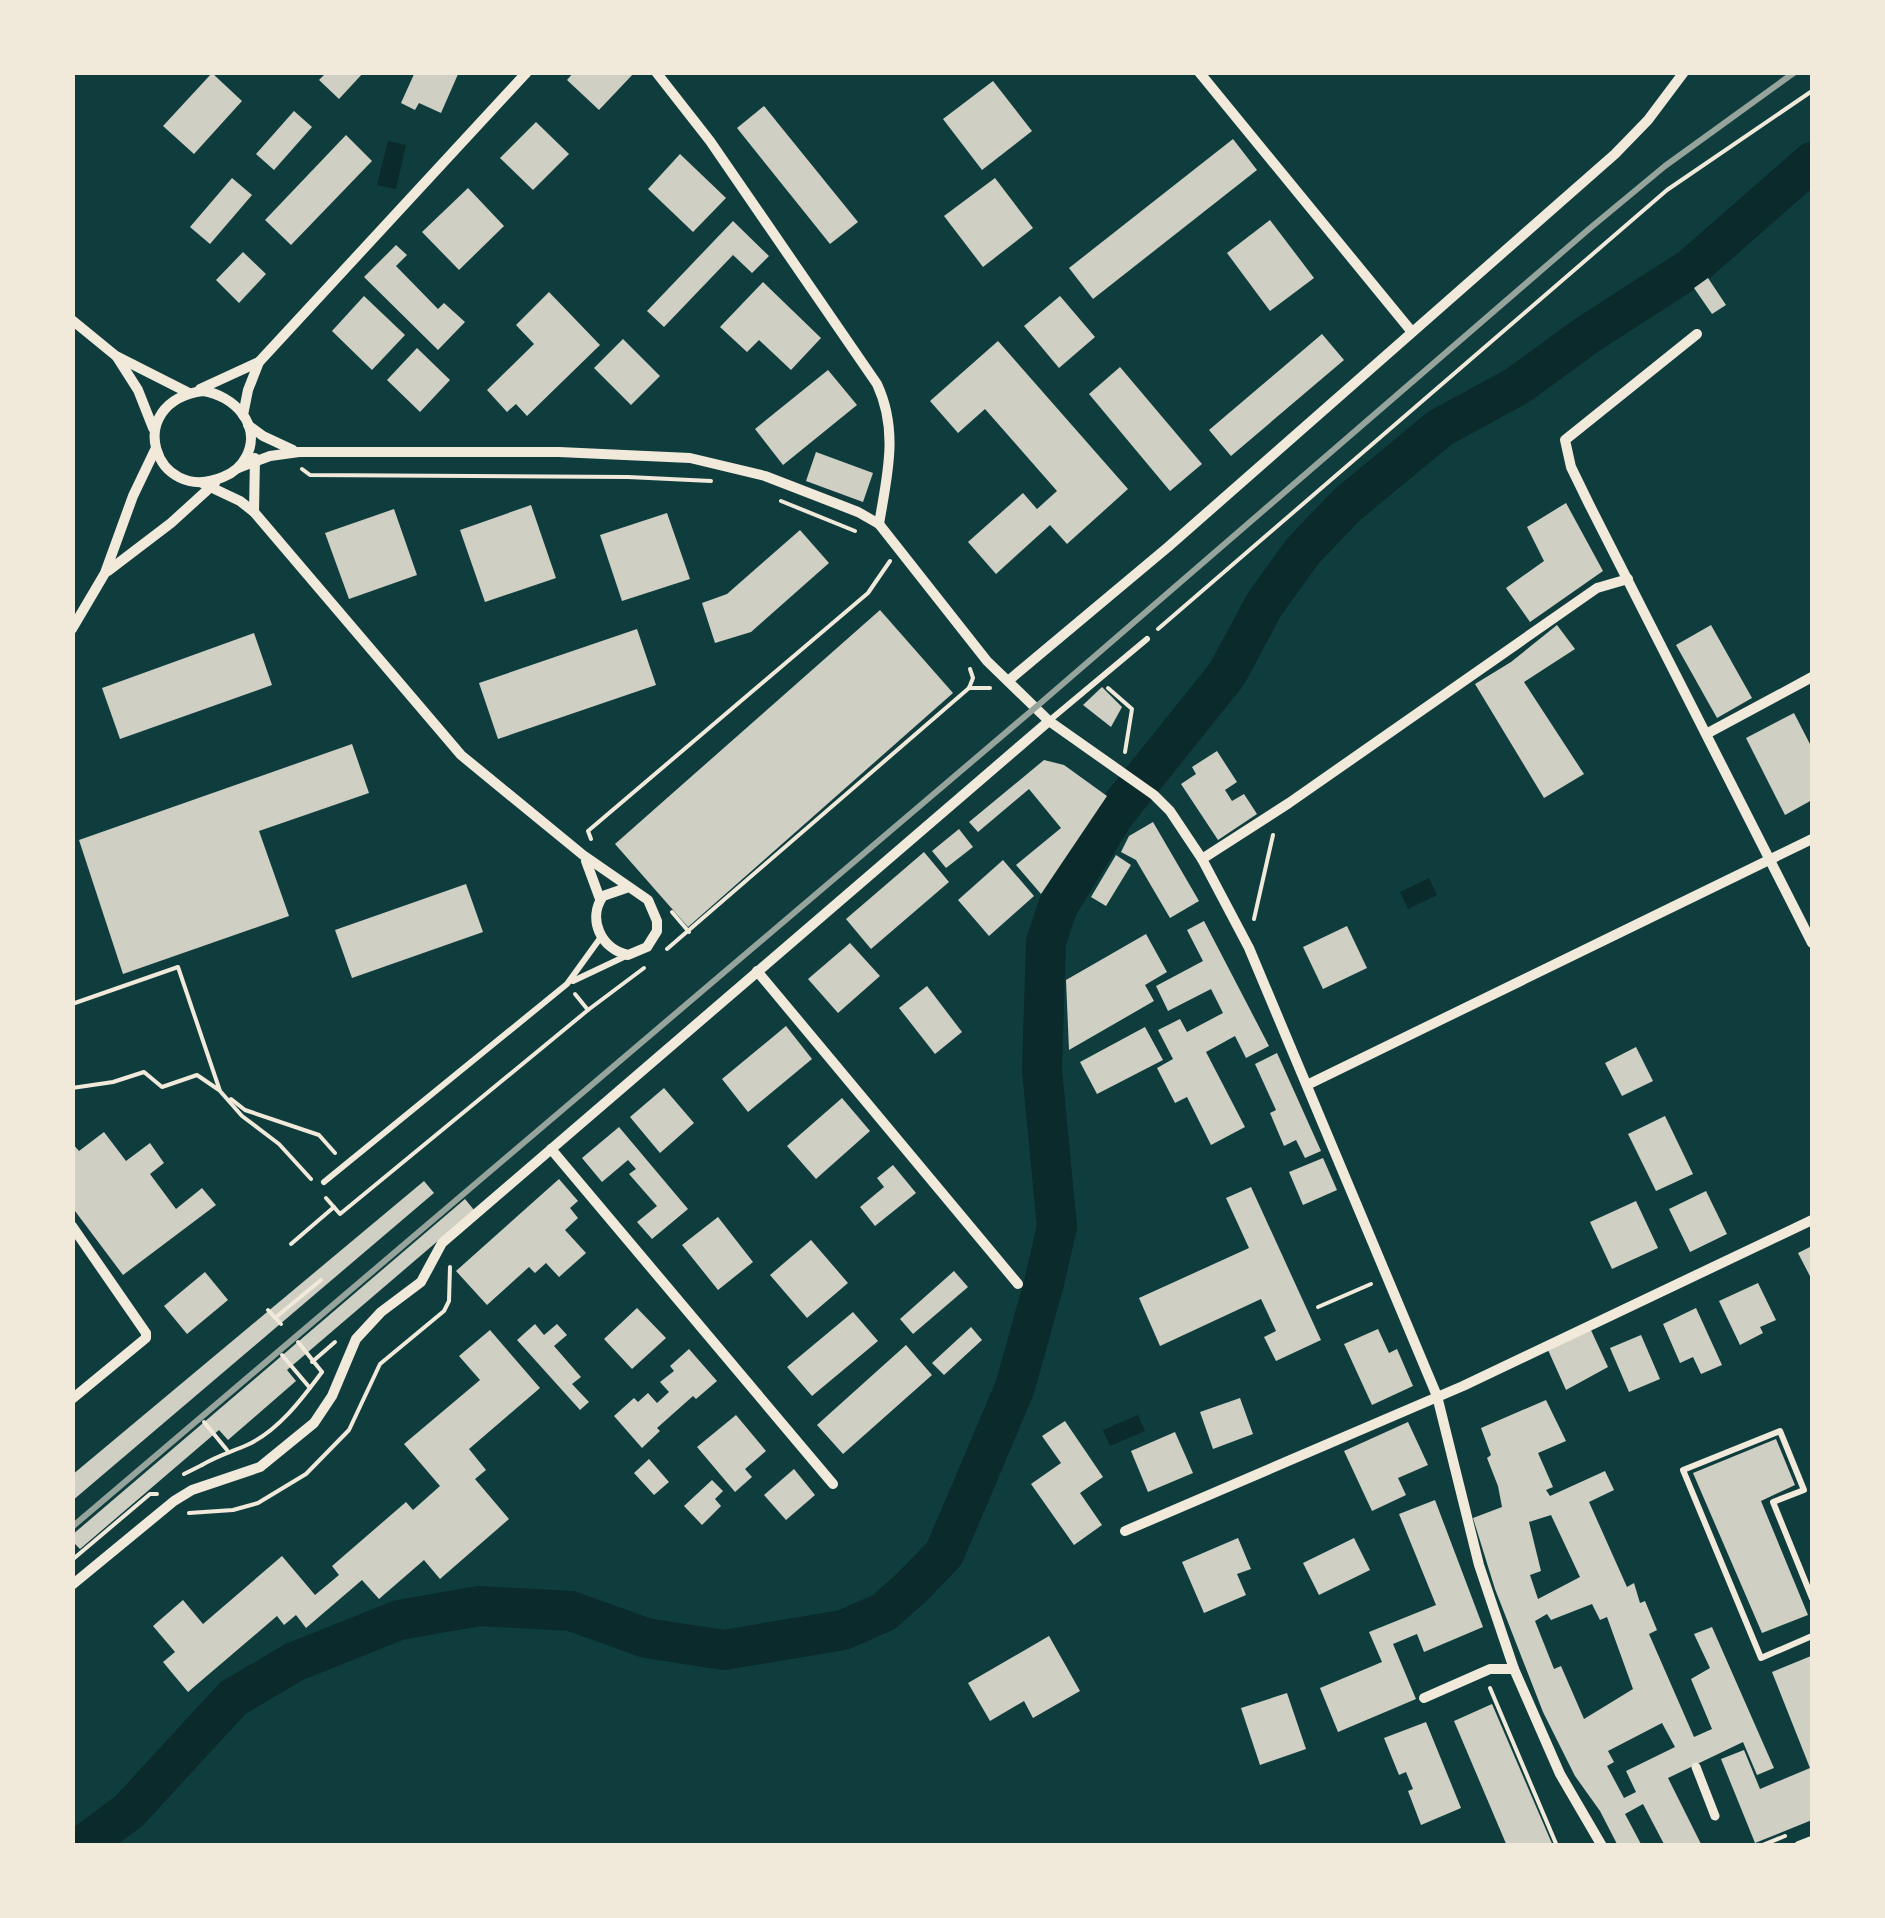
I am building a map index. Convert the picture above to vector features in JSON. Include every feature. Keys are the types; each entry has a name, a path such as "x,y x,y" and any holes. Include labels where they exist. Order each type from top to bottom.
{"street":[{"path":"154,428 170,404 258,362 527,72"},
{"path":"656,72 722,158 877,384 888,411 891,438 879,524"},
{"path":"1200,72 1412,332"},
{"path":"1008,681 1168,547 1615,154 1681,78"},
{"path":"72,320 116,356 192,392 216,393 226,398 247,426 299,452"},
{"path":"1697,334 1565,440 1588,504 1772,858 1812,943"},
{"path":"116,356 138,390 154,428 156,450 174,474 189,482 212,483 254,512 461,756 583,856 639,892 654,909 658,931 647,947 628,955 608,946 601,937 596,917 600,899 583,856"},
{"path":"238,468 246,458 248,390 258,362"},
{"path":"247,426 256,465 254,512"},
{"path":"72,628 105,573 133,496 156,450"},
{"path":"105,573 199,498 212,483 270,456 299,452 560,452 690,458 765,476 879,524 987,661 1049,721 1154,795 1170,811 1202,858 1250,948 1437,1396 1479,1565 1514,1668 1560,1774 1602,1846"},
{"path":"199,498 226,494"},
{"path":"1202,858 1289,803 1597,588 1628,579"},
{"path":"1708,733 1812,676"},
{"path":"72,1584 174,1501 192,1490 260,1466 314,1423 332,1396 356,1339 369,1323 421,1282 442,1243 1049,721"},
{"path":"1307,1085 1812,839"},
{"path":"600,899 629,887"},
{"path":"757,970 1018,1284"},
{"path":"551,1149 833,1484"},
{"path":"1125,1532 1437,1396 1812,1220"},
{"path":"72,1226 146,1338 72,1399"},
{"path":"1424,1698 1490,1670 1514,1668"},
{"path":"1696,1768 1715,1816"},
{"path":"1799,1846 1812,1841"}],"lane":[{"path":"1049,721 1148,639"},
{"path":"567,984 601,937"},
{"path":"324,1182 567,984 628,955"},
{"path":"1812,1598 1773,1502 1804,1490 1780,1431 1683,1470 1760,1658 1812,1636"}],"path":[{"path":"1148,639 1667,190 1812,91"},
{"path":"299,452 298,466 310,474 628,476 714,481"},
{"path":"778,500 858,532"},
{"path":"588,831 868,592 901,551"},
{"path":"879,553 887,564"},
{"path":"660,954 970,688 972,671 960,656"},
{"path":"1097,678 1132,709 1122,772"},
{"path":"1250,948 1274,828 1289,803"},
{"path":"72,1004 178,966 220,1091 242,1116 279,1144 340,1214 646,966"},
{"path":"567,984 588,1010"},
{"path":"72,1088 113,1082 144,1072 162,1087 197,1075 245,1110 319,1135 334,1152"},
{"path":"290,1244 334,1207"},
{"path":"182,1514 234,1510 258,1502 306,1474 350,1430 380,1364 444,1310 449,1301 451,1258"},
{"path":"275,1318 321,1280"},
{"path":"1318,1307 1376,1282"},
{"path":"268,1310 280,1324"},
{"path":"202,1465 227,1450 248,1445 310,1388 322,1372 298,1342"},
{"path":"282,1356 310,1388"},
{"path":"204,1422 227,1450"},
{"path":"1490,1670 1492,1697 1557,1846"}],"water":[{"path":"388,141 406,145 396,189 377,185"},
{"path":"1429,878 1437,895 1408,909 1400,892"},
{"path":"1138,1415 1145,1431 1110,1446 1103,1430"}],"building":[{"path":"327,72 364,72 339,99 319,80"},
{"path":"415,72 459,72 441,113 419,103 415,110 401,103"},
{"path":"574,72 635,72 599,110 567,80"},
{"path":"212,73 242,101 194,154 163,126"},
{"path":"993,81 1032,131 982,170 943,119"},
{"path":"764,106 858,222 830,244 737,128"},
{"path":"294,111 312,127 274,170 256,154"},
{"path":"536,122 569,154 533,190 500,158"},
{"path":"346,135 372,161 291,245 265,220"},
{"path":"1233,139 1257,170 1093,299 1069,268"},
{"path":"680,154 726,198 693,232 648,189"},
{"path":"232,178 252,195 210,244 190,227"},
{"path":"995,178 1033,228 983,267 944,216"},
{"path":"468,188 504,226 459,270 422,232"},
{"path":"1270,220 1314,278 1270,311 1227,253"},
{"path":"733,221 769,256 752,273 733,255 664,327 647,311"},
{"path":"396,245 407,255 396,266 438,309 444,303 465,322 438,350 364,277"},
{"path":"243,252 266,274 239,303 216,280"},
{"path":"1708,278 1726,305 1712,314 1694,288"},
{"path":"763,282 821,338 791,370 759,340 747,352 720,327"},
{"path":"549,292 600,345 527,416 516,404 507,412 487,390 534,344 516,325"},
{"path":"364,296 405,335 372,370 332,331"},
{"path":"1060,296 1095,337 1059,368 1024,326"},
{"path":"1322,334 1344,360 1231,456 1209,430"},
{"path":"623,339 660,376 631,405 594,368"},
{"path":"998,341 1128,489 1067,544 1050,525 996,574 968,542 1023,493 1037,509 1057,491 985,409 958,433 930,401"},
{"path":"417,348 450,380 420,412 387,380"},
{"path":"1120,367 1202,464 1170,491 1089,394"},
{"path":"828,370 857,405 783,465 755,429"},
{"path":"816,452 873,473 863,502 806,481"},
{"path":"1566,503 1603,571 1530,622 1506,588 1544,561 1527,527"},
{"path":"531,505 556,578 485,602 460,530"},
{"path":"394,509 417,575 349,599 325,533"},
{"path":"667,513 690,579 622,601 600,535"},
{"path":"800,530 829,563 751,632 715,643 702,603 727,594"},
{"path":"880,610 953,693 688,927 615,844"},
{"path":"1557,625 1575,649 1524,682 1584,774 1544,798 1475,684 1511,662"},
{"path":"1711,625 1752,698 1717,718 1676,645"},
{"path":"637,629 656,685 498,739 479,683"},
{"path":"254,633 272,685 120,739 102,688"},
{"path":"1102,687 1122,707 1111,727 1083,705"},
{"path":"1794,713 1812,748 1812,800 1785,815 1746,738"},
{"path":"352,744 369,793 259,831 289,916 123,974 79,840"},
{"path":"1217,751 1237,782 1225,790 1232,801 1244,794 1257,814 1218,840 1181,784 1196,774 1192,767"},
{"path":"1044,760 1064,765 1107,796 1041,894 1016,865 1061,828 1029,789 978,832 969,822"},
{"path":"1153,822 1199,901 1170,918 1136,860 1121,852 1129,836"},
{"path":"959,829 973,847 946,868 932,851"},
{"path":"924,852 949,882 871,949 846,919"},
{"path":"1116,855 1131,865 1106,906 1091,897"},
{"path":"1003,860 1034,896 989,936 958,900"},
{"path":"466,884 483,932 352,978 335,930"},
{"path":"1204,921 1269,1046 1246,1058 1235,1036 1206,1052 1245,1127 1211,1145 1187,1097 1175,1103 1157,1068 1173,1059 1158,1030 1180,1019 1187,1032 1223,1013 1211,989 1168,1011 1156,986 1203,961 1187,930"},
{"path":"1347,926 1367,968 1323,989 1303,947"},
{"path":"1146,934 1167,972 1145,985 1154,1001 1069,1050 1066,980"},
{"path":"850,943 880,976 838,1013 808,979"},
{"path":"927,986 962,1032 935,1054 899,1008"},
{"path":"786,1026 812,1059 748,1112 722,1079"},
{"path":"1145,1027 1163,1060 1097,1094 1080,1062"},
{"path":"1636,1047 1653,1081 1622,1096 1605,1063"},
{"path":"1277,1053 1321,1151 1305,1158 1296,1140 1284,1146 1270,1113 1276,1110 1255,1064"},
{"path":"664,1088 694,1123 660,1153 630,1117"},
{"path":"842,1098 870,1131 816,1179 787,1146"},
{"path":"1665,1116 1693,1174 1656,1191 1628,1134"},
{"path":"619,1127 688,1209 652,1239 637,1222 657,1206 629,1174 636,1169 628,1160 602,1182 582,1158"},
{"path":"104,1132 126,1161 150,1143 164,1163 150,1174 176,1209 202,1188 216,1205 123,1275 72,1207 72,1143 79,1151"},
{"path":"1323,1158 1337,1190 1303,1205 1289,1172"},
{"path":"893,1165 916,1193 875,1226 860,1207 884,1187 877,1178"},
{"path":"559,1179 578,1201 570,1208 578,1218 565,1230 586,1253 559,1277 546,1263 535,1273 529,1267 487,1305 456,1271"},
{"path":"424,1181 434,1193 72,1501 72,1475"},
{"path":"1251,1187 1321,1340 1276,1361 1264,1337 1276,1331 1261,1299 1160,1346 1139,1298 1249,1248 1226,1198"},
{"path":"1706,1191 1727,1234 1690,1252 1669,1209"},
{"path":"465,1199 474,1210 287,1370 296,1381 228,1440 219,1430 80,1549 72,1541 72,1535"},
{"path":"1636,1201 1658,1248 1612,1269 1590,1222"},
{"path":"718,1217 753,1262 718,1290 682,1245"},
{"path":"811,1240 848,1283 807,1318 770,1275"},
{"path":"1812,1246 1812,1280 1798,1253"},
{"path":"954,1271 968,1287 913,1334 900,1319"},
{"path":"205,1272 228,1300 187,1334 164,1306"},
{"path":"1758,1283 1776,1320 1760,1327 1763,1333 1740,1345 1719,1301"},
{"path":"637,1308 666,1338 632,1369 604,1339"},
{"path":"1696,1308 1722,1365 1701,1374 1693,1357 1680,1363 1663,1324"},
{"path":"853,1312 878,1341 812,1396 787,1367"},
{"path":"535,1324 544,1335 557,1324 567,1335 554,1346 581,1377 572,1384 589,1402 580,1410 517,1340"},
{"path":"971,1327 982,1340 944,1375 932,1363"},
{"path":"1590,1328 1608,1367 1566,1390 1548,1350"},
{"path":"1378,1329 1389,1353 1397,1349 1413,1386 1372,1405 1344,1344"},
{"path":"490,1330 540,1388 469,1449 486,1470 475,1479 509,1519 440,1579 424,1560 379,1599 362,1580 306,1628 296,1615 284,1625 277,1616 188,1692 163,1662 175,1652 153,1626 183,1600 203,1624 282,1556 315,1595 339,1575 332,1566 406,1502 413,1510 440,1486 404,1444 480,1380 459,1356"},
{"path":"1641,1335 1660,1379 1629,1392 1610,1348"},
{"path":"906,1345 932,1375 843,1454 817,1425"},
{"path":"689,1349 717,1381 657,1428 660,1431 642,1448 614,1416 634,1398 638,1402 648,1393 657,1403 669,1392 660,1382 674,1371 670,1366"},
{"path":"1240,1398 1253,1434 1213,1449 1200,1412"},
{"path":"1546,1400 1566,1441 1538,1453 1553,1487 1546,1490 1550,1496 1605,1471 1614,1490 1589,1502 1627,1587 1634,1583 1640,1603 1645,1601 1657,1630 1649,1634 1694,1737 1712,1729 1691,1679 1710,1668 1694,1634 1712,1627 1774,1768 1757,1775 1743,1742 1668,1778 1702,1846 1665,1846 1643,1804 1625,1814 1642,1846 1618,1846 1575,1776 1543,1712 1495,1589 1473,1518 1502,1507 1481,1428","holes":["1551,1515 1580,1577 1538,1599 1530,1575 1541,1571 1529,1522","1592,1604 1600,1620 1607,1617 1633,1689 1584,1719 1561,1666 1554,1669 1535,1621 1547,1614 1551,1620","1662,1723 1675,1747 1626,1771 1636,1792 1624,1798 1607,1766 1614,1762 1608,1751"]},
{"path":"736,1415 766,1451 745,1469 752,1477 735,1492 697,1447"},
{"path":"1065,1421 1103,1477 1080,1493 1102,1525 1074,1545 1031,1484 1061,1463 1042,1436"},
{"path":"1408,1422 1428,1465 1398,1478 1406,1495 1372,1511 1344,1451"},
{"path":"1175,1432 1193,1473 1148,1492 1131,1451"},
{"path":"1776,1439 1795,1485 1761,1501 1808,1615 1762,1633 1693,1473"},
{"path":"649,1459 669,1482 654,1495 634,1473"},
{"path":"794,1469 815,1495 786,1520 764,1495"},
{"path":"712,1480 723,1491 715,1499 721,1506 702,1525 684,1506"},
{"path":"1435,1500 1483,1627 1424,1652 1417,1634 1393,1644 1416,1699 1338,1732 1320,1688 1382,1662 1369,1632 1436,1605 1399,1514"},
{"path":"1238,1538 1251,1569 1237,1574 1246,1595 1204,1613 1182,1562"},
{"path":"1354,1538 1370,1570 1319,1595 1303,1563"},
{"path":"1049,1636 1080,1691 1033,1718 1024,1701 990,1721 968,1683"},
{"path":"1811,1656 1812,1820 1755,1843 1721,1759 1744,1750 1760,1789 1810,1768 1772,1672"},
{"path":"1287,1693 1306,1749 1260,1765 1241,1708"},
{"path":"1492,1704 1553,1846 1507,1846 1454,1721"},
{"path":"1426,1722 1461,1808 1421,1825 1408,1791 1413,1789 1406,1772 1399,1775 1384,1738"}],"waterway":[{"path":"82,1846 129,1811 233,1698 294,1662 399,1620 479,1606 571,1611 646,1638 724,1650 843,1630 884,1612 911,1588 944,1554 1015,1387 1044,1283 1057,1227 1042,1070 1046,942 1058,906 1114,815 1227,674 1264,605 1302,552 1347,505 1440,428 1517,386 1691,268 1812,162"}],"railway":[{"path":"72,1527 1036,707 1589,229 1665,166 1795,72"}]}
